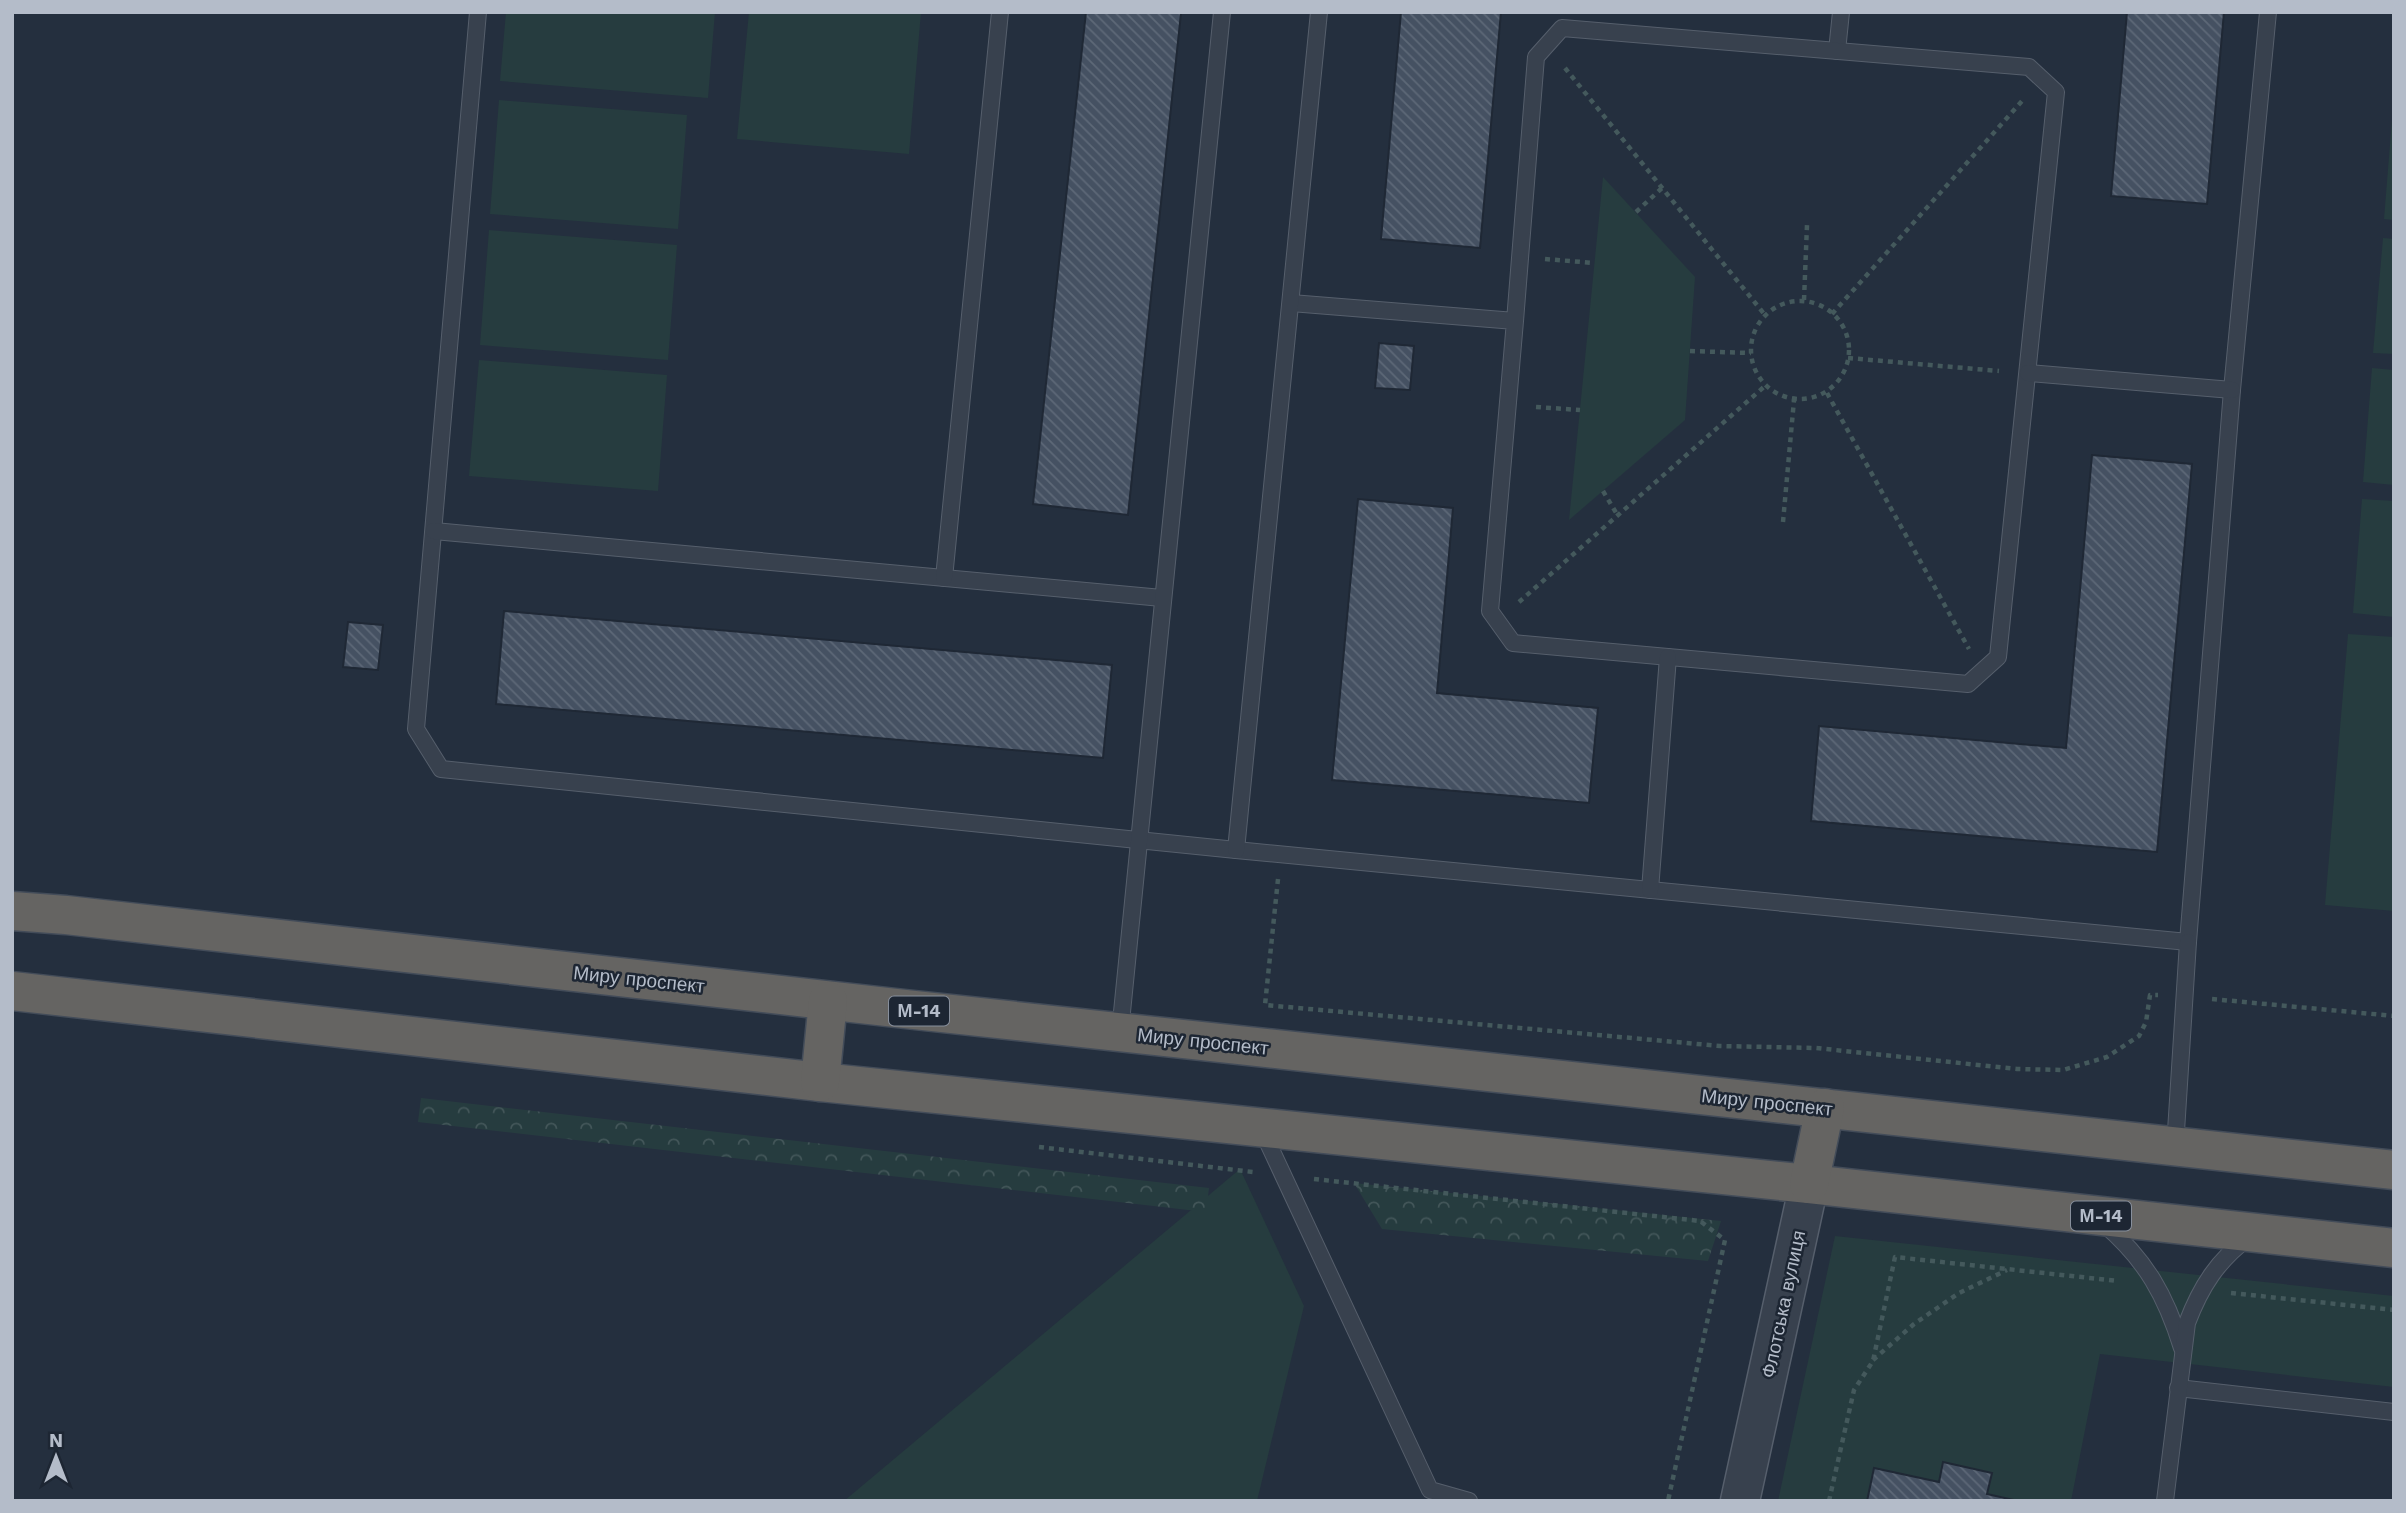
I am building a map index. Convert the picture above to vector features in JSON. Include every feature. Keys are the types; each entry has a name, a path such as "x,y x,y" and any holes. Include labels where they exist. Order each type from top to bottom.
{"highway":[{"name":"Миру проспект","path":"12,911 2394,1170"},
{"name":"М-14","path":"12,991 820,1082 1809,1184 2394,1248"},
{"path":"820,1082 828,1001"},
{"name":"Флотська вулиця","path":"1809,1184 1825,1108"}],"street":[{"name":"Флотська вулиця","path":"1740,1501 1809,1184"}],"lane":[{"path":"478,12 416,729 441,769 1236,850 2189,942"},
{"path":"944,578 1000,12"},
{"path":"1120,1032 1222,12"},
{"path":"1236,850 1319,12"},
{"path":"1837,51 1840,12"},
{"path":"2175,1147 2232,390 2268,12"},
{"path":"1562,28 2029,67 2056,92 1998,657 1968,684 1513,643 1490,611 1536,57 1546,45 1562,28"},
{"path":"1291,303 1515,321"},
{"path":"2028,373 2232,390"},
{"path":"434,531 1162,598"},
{"path":"1650,890 1668,657"},
{"path":"1261,1127 1430,1490 1469,1501"},
{"path":"2094,1216 2126,1242 2151,1275 2170,1311 2183,1350"},
{"path":"2165,1501 2183,1350 2190,1314 2197,1295 2212,1271 2231,1250 2255,1233"},
{"path":"2178,1388 2394,1412"}],"path":[{"path":"1546,45 1765,315"},
{"path":"1832,314 2042,79"},
{"path":"1636,212 1662,188"},
{"path":"1804,300 1807,225"},
{"path":"1520,257 1594,263"},
{"path":"1804,300 1815,303 1838,319 1846,333 1850,350 1847,367 1839,381 1826,393 1811,399 1794,400 1779,396 1765,386 1756,374 1751,343 1756,328 1765,315 1778,306 1804,300"},
{"path":"1690,351 1751,353"},
{"path":"1848,358 2028,373"},
{"path":"1498,621 1765,386"},
{"path":"1826,393 1982,672"},
{"path":"1783,522 1794,400"},
{"path":"1507,405 1580,410"},
{"path":"1603,492 1618,516"},
{"path":"1280,854 1265,1005 1720,1046 1816,1048 2017,1069 2063,1070 2107,1057 2139,1036 2146,1022 2150,995 2394,1016"},
{"path":"1668,1501 1725,1240 1700,1222"},
{"path":"1872,1361 1895,1257"},
{"path":"1829,1501 1854,1390 1872,1361 1914,1324 1959,1293 2009,1269"}],"green space":[{"path":"506,12 715,12 708,98 500,81"},
{"path":"749,12 921,12 909,154 737,139"},
{"path":"499,100 687,115 678,229 490,214"},
{"path":"2394,107 2394,220 2384,219"},
{"path":"1603,177 1695,277 1685,420 1569,520"},
{"path":"489,230 677,245 668,360 480,345"},
{"path":"2383,238 2394,239 2394,354 2373,353"},
{"path":"479,360 667,375 658,491 469,476"},
{"path":"2372,368 2394,370 2394,485 2363,482"},
{"path":"2362,499 2394,501 2394,617 2353,613"},
{"path":"2348,634 2394,637 2394,911 2325,905"},
{"path":"421,1098 1209,1188 1206,1212 418,1122"},
{"path":"1240,1169 1304,1306 1257,1501 844,1501"},
{"path":"1354,1183 1721,1221 1708,1261 1382,1229"},
{"path":"1835,1236 2394,1296 2394,1387 2100,1354 2071,1501 1778,1501"}],"building":[{"path":"1086,12 1181,13 1128,515 1033,504"},
{"path":"1401,12 1501,12 1480,248 1381,239"},
{"path":"2127,12 2224,12 2207,204 2111,196"},
{"path":"1379,343 1414,346 1410,390 1375,388"},
{"path":"2092,455 2192,464 2157,852 1811,821 1819,726 2066,748"},
{"path":"1358,499 1453,508 1437,693 1598,708 1589,803 1332,780"},
{"path":"504,611 1112,665 1103,758 496,704"},
{"path":"348,622 383,625 378,670 343,667"},
{"path":"1943,1462 1992,1473 1987,1494 2018,1501 1867,1501 1874,1468 1939,1482"}]}
